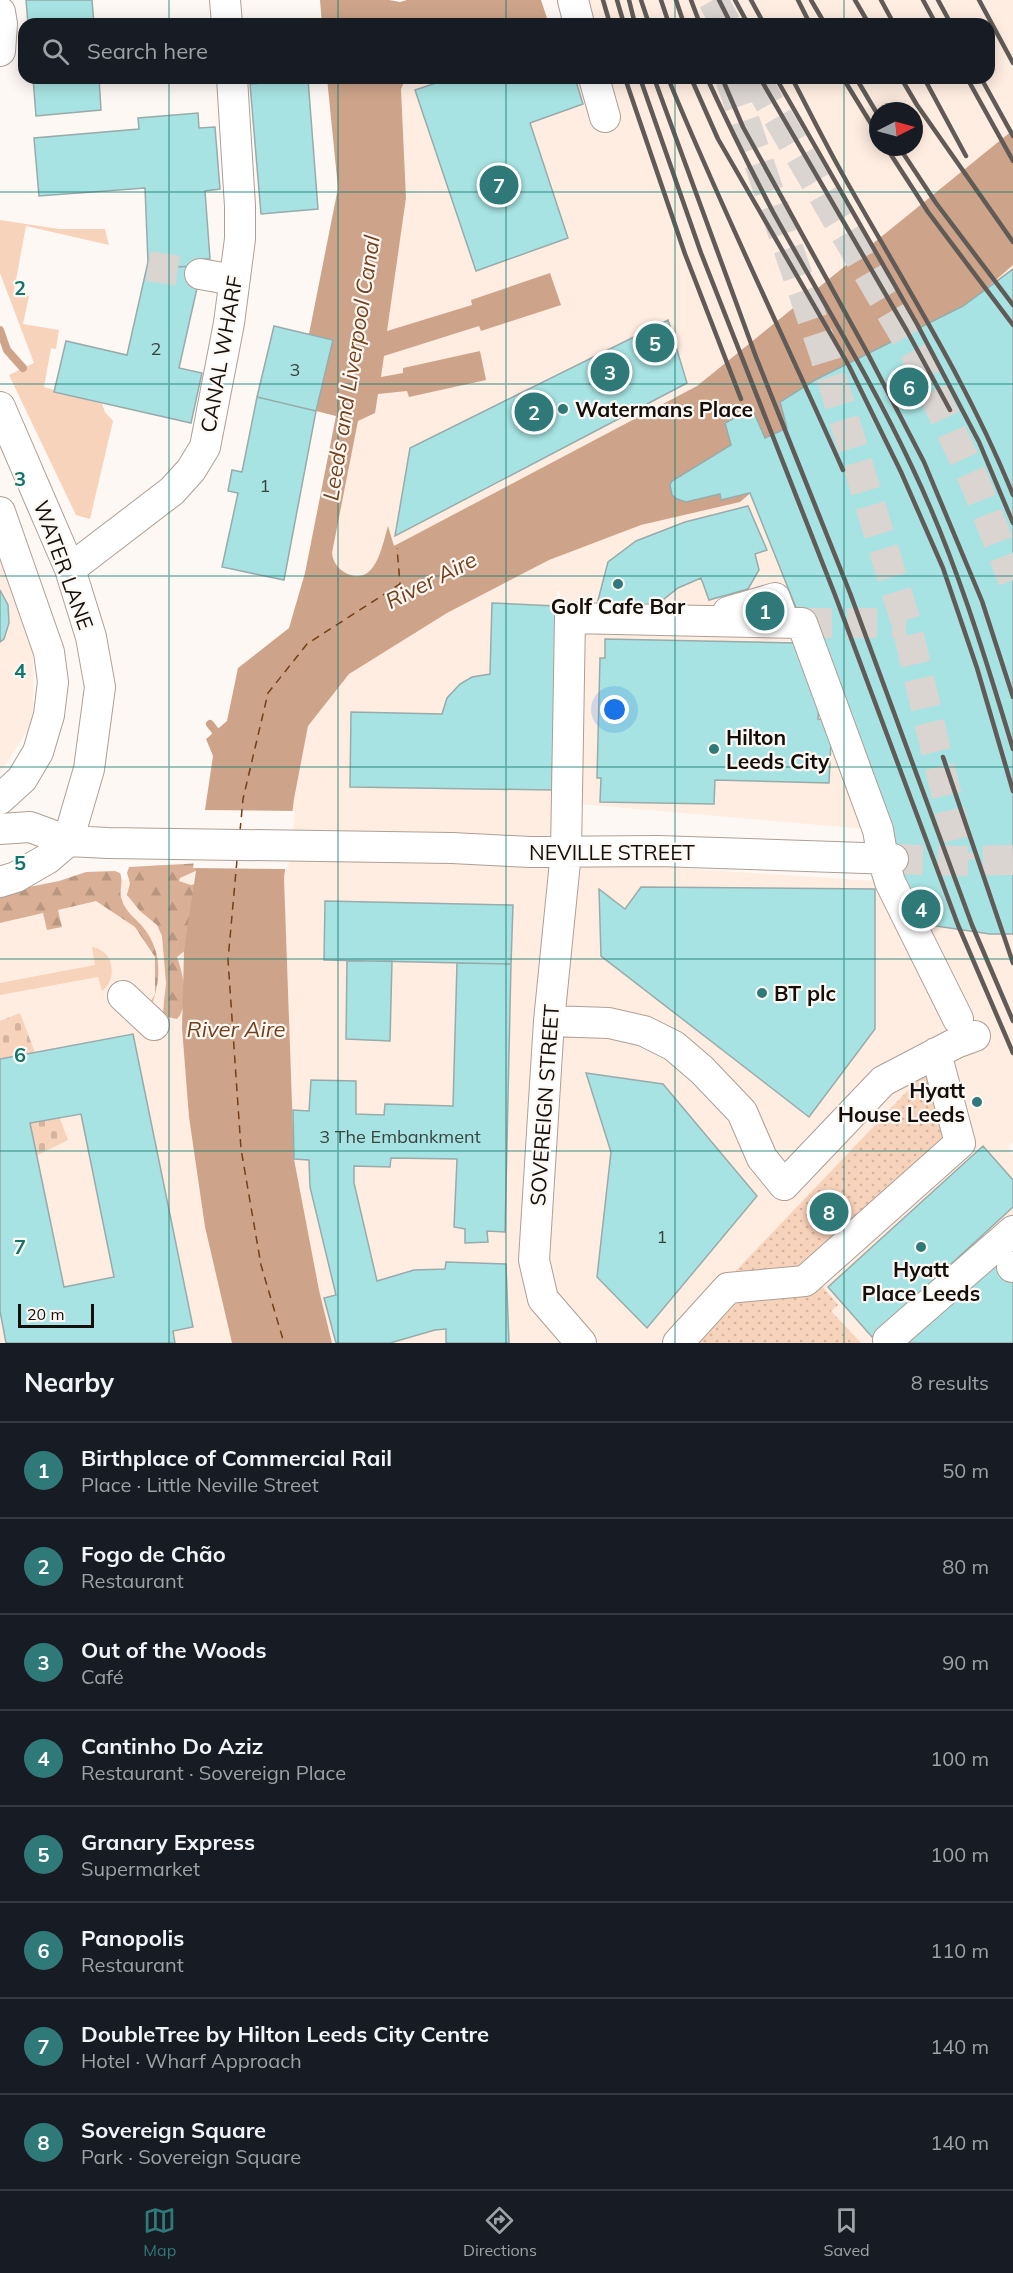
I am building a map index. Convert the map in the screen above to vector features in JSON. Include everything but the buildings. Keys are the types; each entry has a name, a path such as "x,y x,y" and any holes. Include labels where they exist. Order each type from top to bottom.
{"street":[{"path":"225,0 226,18"},
{"path":"573,0 578,18"},
{"path":"0,12 2,24 0,51"},
{"name":"CANAL WHARF","path":"70,569 172,491 191,470 206,447 229,323 240,239 232,84"},
{"path":"596,84 605,117"},
{"path":"200,274 234,280"},
{"path":"0,501 12,494 17,466 6,420"},
{"name":"WATER LANE","path":"6,420 70,569 91,637 100,687 89,769 58,850"},
{"name":"WATER LANE","path":"0,512 49,652 53,682 49,715 38,752 22,779 0,799"},
{"name":"SOVEREIGN STREET","path":"581,1343 543,1299 534,1260 549,1021 566,852 570,618 702,620 775,598 793,622 888,859"},
{"path":"0,829 30,827 58,850 16,877 0,882"},
{"name":"NEVILLE STREET","path":"58,850 183,842 566,852 658,851 888,859"},
{"path":"549,1021 609,1023 644,1031 674,1046 702,1070 742,1112 762,1158 784,1185 883,1081 965,1038 967,1028 890,882 888,859"},
{"path":"123,996 154,1025"},
{"path":"678,1343 728,1288 805,1281 814,1276 960,1143 936,1053"},
{"path":"890,1343 888,1340 1013,1231"}],"shaded area":[{"path":"581,0 1013,0 1013,1143 1008,1146 1013,1156 1013,1343 332,1343 319,1290 294,1159 284,878 294,799 308,726 349,674 360,667 332,553 358,421 375,412 406,198 402,84 995,84 995,18 569,18 584,12","holes":["556,591 559,591 570,618 802,621 564,621","556,802 878,830 906,883 553,860"]},
{"path":"0,537 33,637 33,722 0,773"},
{"path":"195,867 184,951 182,1028 189,1117 205,1227 232,1343 0,1343 0,896 19,890 174,875"}],"green space":[{"path":"0,220 59,229 105,229 109,245 26,226 14,291 29,296 23,324 59,330 56,349 51,348 44,387 102,404 105,412 113,421 90,519 76,515 9,375 34,363 0,273"},
{"path":"202,863 200,869 180,878 179,881 191,885 198,883 187,949 177,957 183,980 184,997 181,1013 177,1019 168,1017 163,1012 166,983 162,936 157,925 140,911 127,895 130,883 127,873 129,867"},
{"path":"115,871 120,873 121,877 123,904 149,935 157,954 157,985 155,996 151,1006 149,1005 155,994 155,957 135,927 96,901 58,910 62,927 47,930 43,913 0,923 0,898 29,887 59,881 86,872"},
{"path":"92,947 105,953 111,966 110,979 102,991 98,977 0,995 0,983 95,965"},
{"path":"20,1013 68,1140 0,1174 0,1021"},
{"path":"933,1071 949,1138 814,1276 838,1305 831,1311 861,1343 667,1343 915,1083"}],"water":[{"path":"320,0 400,2 407,0 541,0 547,18 322,18"},
{"path":"328,84 403,84 401,89 406,198 387,331 472,305 471,300 550,273 561,305 481,331 479,326 384,356 381,377 403,373 403,368 480,351 486,380 409,397 407,391 378,394 375,413 358,421 332,553 339,568 355,576 370,571 380,554 388,526 394,546 697,386 1013,130 1013,265 740,502 641,525 549,560 447,613 349,674 308,726 294,799 284,878 294,1159 319,1290 332,1343 232,1343 205,1227 189,1117 182,1028 184,951 213,756 206,739 227,721 238,668 289,628 305,573 336,416 316,411 333,340 309,334 338,188"}],"pier":[{"path":"202,810 295,811 288,869 193,868"}],"waterway":[{"path":"0,330 7,350 23,368"},
{"path":"210,724 220,737"}],"ferry route":[{"path":"240,831 243,799 268,693 307,644 400,584 397,548"},
{"path":"237,860 228,960 241,1149 261,1265 284,1343"}],"tunnel":[{"path":"713,0 723,18"},
{"path":"732,84 824,353 906,623 960,861"},
{"path":"758,84 915,353 976,485 1013,580"},
{"path":"148,266 200,274"},
{"path":"802,623 906,623"},
{"path":"893,859 1013,860"}],"railway":[{"path":"603,0 608,18"},
{"path":"617,0 622,18"},
{"path":"629,0 634,18"},
{"path":"641,0 647,18"},
{"path":"661,0 667,18"},
{"path":"676,0 682,18"},
{"path":"691,0 698,18"},
{"path":"719,0 728,18"},
{"path":"735,0 745,18"},
{"path":"751,0 761,18"},
{"path":"798,0 807,18"},
{"path":"811,0 822,18"},
{"path":"855,0 866,18"},
{"path":"881,0 891,18"},
{"path":"923,0 933,18"},
{"path":"938,0 948,18"},
{"path":"979,0 989,18"},
{"path":"995,30 1013,63"},
{"path":"627,84 685,254 741,399"},
{"path":"642,84 701,253 835,595 958,925 1013,1053"},
{"path":"656,84 756,357 850,593 972,925 1013,1021"},
{"path":"671,84 843,470"},
{"path":"694,84 718,139 849,366 901,472 943,568 977,668 1013,791"},
{"path":"710,84 773,212 862,370 912,467 955,570 980,641 1013,749"},
{"path":"725,84 743,127 868,354 924,462 982,601 1013,697"},
{"path":"763,84 907,331 950,410"},
{"path":"779,84 917,324 979,442 1013,523"},
{"path":"795,84 836,163 955,372 1013,495"},
{"path":"847,84 869,120"},
{"path":"860,84 870,102"},
{"path":"905,84 1013,242"},
{"path":"927,84 966,156"},
{"path":"970,84 1013,161"},
{"path":"984,84 1013,136"},
{"path":"892,156 928,212 1013,325"},
{"path":"905,156 936,203 1013,305"},
{"path":"943,757 1013,963"}],"place":[{"name":"DoubleTree by Hilton Leeds City Centre","path":"499,185"},
{"name":"Granary Express","path":"655,343"},
{"name":"Out of the Woods","path":"610,372"},
{"name":"Panopolis","path":"909,387"},
{"name":"Watermans Place","path":"563,409"},
{"name":"Fogo de Chão","path":"534,412"},
{"name":"Golf Cafe Bar","path":"618,584"},
{"name":"Birthplace of Commercial Rail","path":"765,611"},
{"name":"Hilton Leeds City","path":"714,749"},
{"name":"Cantinho Do Aziz","path":"921,909"},
{"name":"BT plc","path":"762,993"},
{"name":"Hyatt House Leeds","path":"977,1102"},
{"name":"Sovereign Square","path":"829,1212"},
{"name":"Hyatt Place Leeds","path":"921,1247"}],"water label":[{"name":"Leeds and Liverpool Canal","path":"351,368"},
{"name":"River Aire","path":"431,580"},
{"name":"River Aire","path":"236,1029"}]}
